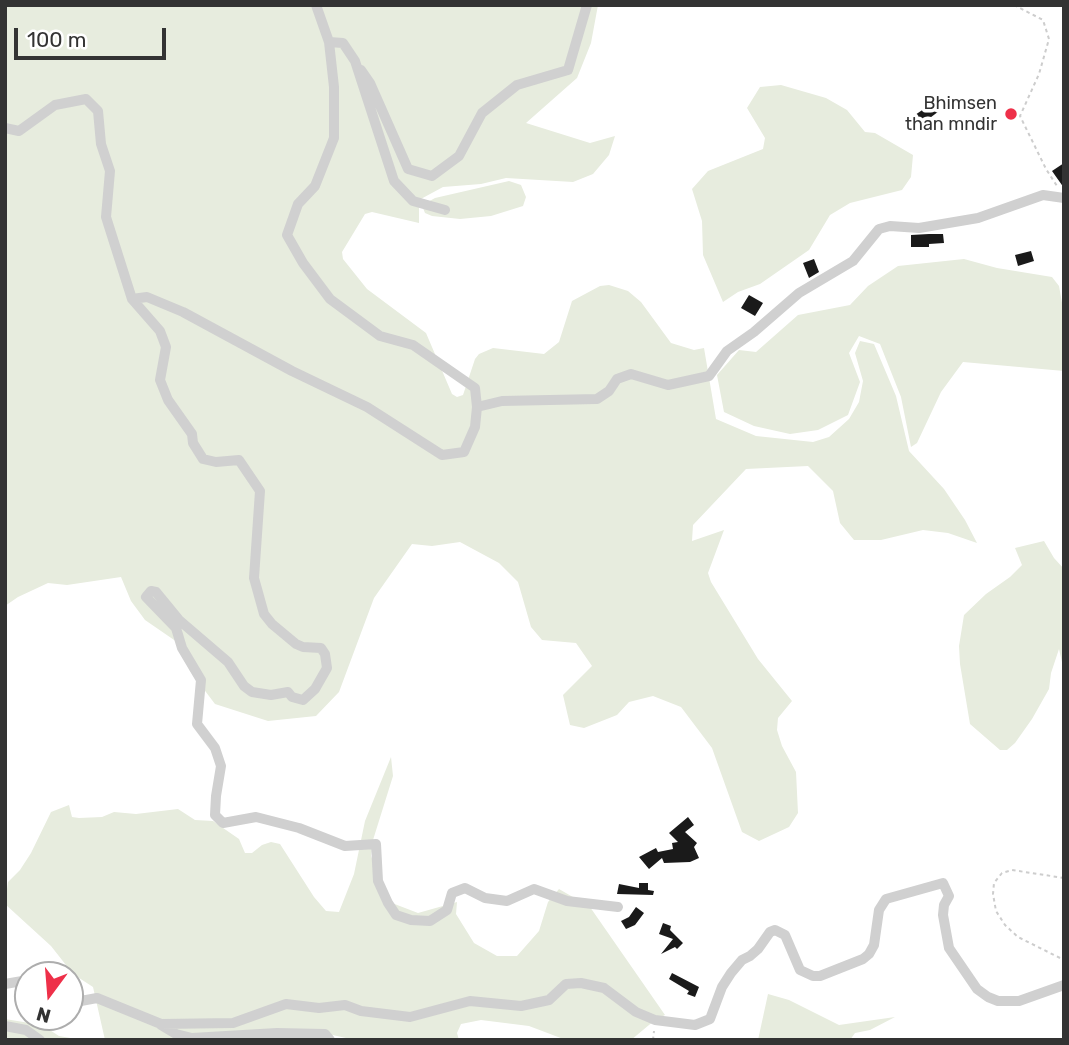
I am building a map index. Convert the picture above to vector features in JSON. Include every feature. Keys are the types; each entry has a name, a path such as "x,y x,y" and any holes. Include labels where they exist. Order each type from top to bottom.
{"street":[{"path":"132,299 147,297 183,312 292,371 367,407 442,455 464,452 475,427 475,388 413,345 380,336 330,299 303,263 287,235 298,204 315,186 334,138 334,87 330,42 316,5"},
{"path":"330,42 343,43 370,83 408,169 432,176 459,156 482,113 517,85 568,70 587,5"},
{"path":"355,61 394,181 413,201 445,210"},
{"path":"5,128 19,131 55,105 86,99 98,111 101,144 110,171 106,217 132,299 160,331 166,347 160,380 168,400 192,434 193,443 202,459 239,460 260,491 254,578 264,614 296,644 321,648 325,654 327,668 315,689 303,700 292,697 288,692 271,695 252,692 244,686 228,662 179,620 156,592 151,591 146,597 176,628 182,648 201,680 197,724 215,748 221,766 215,816 223,823 256,817 299,828 345,846 376,844 378,881 388,903 396,915 411,919 430,920 447,910 452,893 466,888 485,898 507,901 534,888 567,901 618,907"},
{"path":"477,407 502,401 597,399 610,391 617,379 631,374 667,385 709,376 727,351 754,332 799,293 853,261 879,229 890,226 919,228 978,218 1043,195 1064,198"},
{"path":"161,1024 233,1023 286,1004 319,1008 345,1005 361,1011 410,1017 470,1001 521,1006 549,1000 566,984 581,983 604,988 636,1012 655,1020 695,1025 710,1019 722,987 731,973 742,960 758,949 770,932 775,930 785,935 800,970 820,976 863,959 869,954 876,936 879,910 886,899 943,883 949,896 943,915 949,948 977,989 988,998 1019,1001 1064,985"},
{"path":"84,1000 97,998 161,1024 176,1034 192,1038 276,1032 325,1034 330,1040"},
{"path":"5,1026 26,1030 40,1040"}],"path":[{"path":"1014,5 1043,20 1049,39 1039,74 1020,116 1058,187"},
{"path":"1064,878 1012,870 1002,873 994,883 993,894 996,911 1005,925 1018,937 1064,960"}],"shaded area":[{"path":"5,5 598,5 591,43 577,78 526,123 590,143 615,136 609,155 593,174 573,182 506,178 481,184 443,187 419,200 419,223 372,212 365,214 342,252 343,259 367,289 426,333 452,394 457,397 463,395 479,354 493,348 544,354 559,342 572,301 600,286 609,285 628,291 641,302 671,343 694,350 704,348 716,419 756,436 813,442 829,437 849,419 859,402 863,381 855,353 860,341 874,344 896,396 909,451 944,489 977,543 948,533 923,530 881,540 854,540 840,523 833,491 808,466 746,469 693,525 692,541 724,530 708,573 711,582 758,659 792,701 778,718 777,730 796,772 798,813 789,827 759,841 742,832 712,748 681,707 653,696 629,702 617,715 584,728 570,725 563,695 592,666 576,643 542,640 531,627 518,582 499,563 460,542 432,546 412,544 374,598 339,692 316,716 268,721 215,704 190,671 177,642 145,620 131,601 121,577 67,585 48,583 5,606"},
{"path":"781,85 826,98 847,110 865,132 875,133 913,155 911,177 902,190 850,203 830,215 809,250 760,284 738,292 723,302 703,255 702,221 692,189 708,171 763,149 765,138 747,108 760,87"},
{"path":"509,181 521,185 526,197 523,206 491,216 460,219 432,216 425,213 423,208 435,198"},
{"path":"964,259 997,268 1052,277 1059,286 1064,314 1064,371 963,362 941,392 917,443 911,447 901,397 880,344 859,336 849,353 860,382 848,415 818,430 790,434 754,426 724,412 717,375 739,350 756,352 798,315 850,305 868,286 898,266"},
{"path":"1044,541 1064,569 1064,671 1059,649 1049,689 1032,719 1015,743 1007,750 1000,750 970,724 959,646 964,615 1022,565 1015,548"},
{"path":"391,757 393,776 373,840 371,856 392,903 418,913 457,902 456,914 474,943 497,956 517,956 539,931 548,902 559,889 590,907 665,1015 631,1040 566,1040 529,1026 481,1020 461,1024 457,1033 459,1040 355,1040 310,1030 200,1040 105,1040 93,987 84,981 84,961 63,961 51,946 5,904 8,882 31,853 51,812 69,805 72,817 79,818 102,817 114,812 136,814 178,809 195,820 213,821 239,839 245,853 252,853 271,842 280,844 326,911 339,912 354,874 365,821"},
{"path":"768,994 789,1000 839,1025 895,1017 870,1030 855,1033 850,1040 758,1040"},
{"path":"5,1019 14,1020 14,1031 51,1031 59,1036 82,1040 5,1040"}],"building":[{"path":"937,100 943,108 922,124 915,115"},
{"path":"1064,163 1064,188 1052,171"},
{"path":"943,234 944,243 929,244 929,247 911,247 911,235"},
{"path":"1031,251 1034,261 1018,266 1015,255"},
{"path":"814,259 819,272 809,278 803,263"},
{"path":"749,295 763,303 755,316 741,308"},
{"path":"688,817 694,825 685,832 697,843 694,847 699,858 690,862 664,863 662,858 649,869 639,857 656,848 658,852 673,849 672,843 678,842 669,833"},
{"path":"639,883 648,883 648,890 654,891 653,895 617,894 619,884 639,888"},
{"path":"636,907 644,913 635,925 626,929 621,921 629,917"},
{"path":"663,923 671,926 670,930 683,943 677,949 675,947 661,954 673,939 659,934"},
{"path":"672,973 699,987 695,997 669,979"}],"place":[{"name":"Bhimsen than mndir","path":"1011,114"}]}
